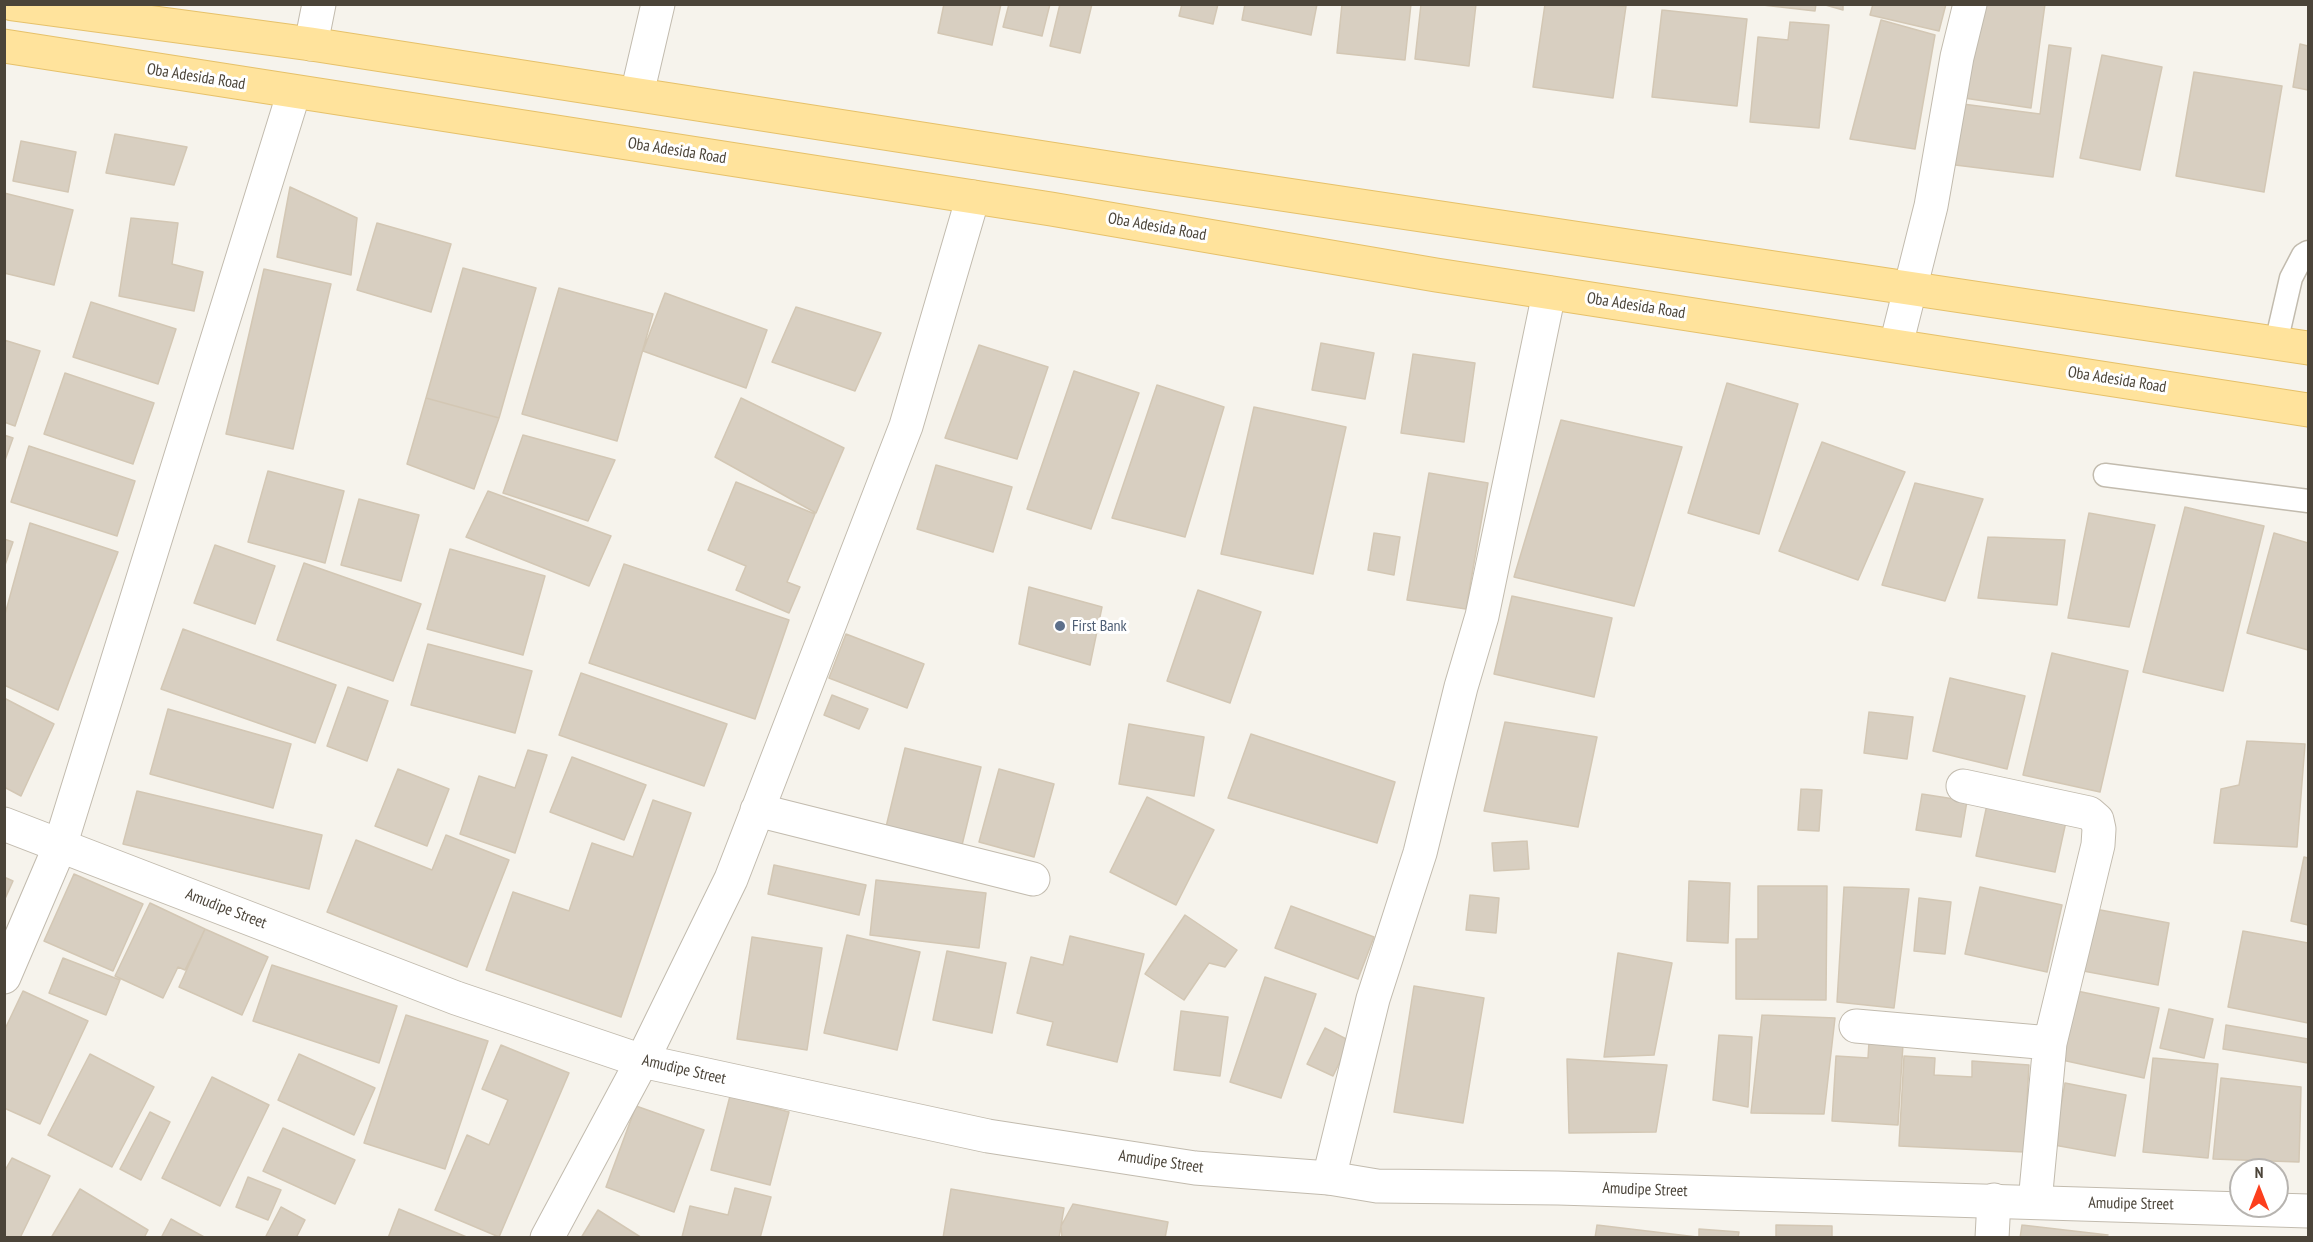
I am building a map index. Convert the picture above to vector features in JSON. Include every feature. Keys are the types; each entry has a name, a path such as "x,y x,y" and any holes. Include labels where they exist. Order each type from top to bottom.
{"main road":[{"path":"13,4 311,44 1153,175 1912,286 2308,348"},
{"name":"Oba Adesida Road","path":"4,46 973,197 1549,293 2308,410"}],"street":[{"path":"311,44 319,4"},
{"path":"637,94 658,4"},
{"path":"1896,345 1931,206 1957,57 1970,4"},
{"path":"4,977 60,846 294,92"},
{"path":"547,1238 642,1061 731,879 906,426 973,197"},
{"path":"1329,1178 1373,999 1420,853 1461,687 1482,616 1549,293"},
{"path":"1963,786 2089,813 2097,820 2098,845 2050,1043 2034,1202"},
{"path":"757,810 1033,879"},
{"name":"Amudipe Street","path":"4,824 456,998 642,1061 988,1136 1195,1168 1329,1178 1377,1186 1558,1188 2308,1211"},
{"path":"1856,1026 2050,1043"},
{"path":"1992,1238 1994,1200"}],"lane":[{"path":"2276,343 2291,278 2303,255 2308,252"},
{"path":"2105,475 2308,501"}],"building":[{"path":"944,4 1001,4 992,45 938,33"},
{"path":"1009,4 1050,4 1042,36 1003,27"},
{"path":"1060,4 1092,4 1080,53 1050,46"},
{"path":"1182,4 1218,4 1213,24 1179,16"},
{"path":"1245,4 1317,4 1311,35 1242,20"},
{"path":"1342,4 1411,4 1405,60 1337,53"},
{"path":"1421,4 1476,4 1469,66 1415,59"},
{"path":"1545,4 1626,6 1613,98 1533,87"},
{"path":"1754,4 1816,4 1815,11"},
{"path":"1822,4 1843,4 1843,10"},
{"path":"1873,4 1946,4 1939,31 1870,15"},
{"path":"1977,4 2045,4 2031,108 1964,98"},
{"path":"1662,10 1747,19 1737,106 1652,97"},
{"path":"1881,20 1935,35 1915,149 1850,139"},
{"path":"1790,22 1829,25 1819,128 1750,122 1758,37 1788,40"},
{"path":"2300,44 2308,46 2308,90 2293,87"},
{"path":"2049,45 2071,48 2053,177 1947,164 1955,103 2040,114"},
{"path":"2102,55 2162,67 2140,170 2080,158"},
{"path":"2194,72 2282,86 2264,192 2176,176"},
{"path":"115,134 187,147 174,185 106,173"},
{"path":"21,141 76,152 68,192 13,181"},
{"path":"290,187 357,218 351,275 277,257"},
{"path":"4,193 73,210 54,285 4,273"},
{"path":"131,218 178,223 172,264 203,272 194,311 119,296"},
{"path":"377,223 451,244 431,312 357,290"},
{"path":"463,268 536,288 499,418 426,398"},
{"path":"264,269 331,284 293,449 226,434"},
{"path":"559,288 653,314 617,441 522,414"},
{"path":"665,293 767,330 746,388 643,351"},
{"path":"91,302 176,329 158,384 73,357"},
{"path":"796,307 881,333 855,391 772,362"},
{"path":"4,340 40,351 15,426 4,422"},
{"path":"1321,343 1374,353 1365,399 1312,390"},
{"path":"979,345 1048,367 1017,459 945,438"},
{"path":"1413,354 1475,363 1464,442 1401,433"},
{"path":"1074,371 1139,393 1091,529 1027,509"},
{"path":"65,373 154,403 133,464 44,434"},
{"path":"1727,383 1798,404 1759,534 1688,513"},
{"path":"1157,385 1224,407 1185,537 1112,518"},
{"path":"426,398 499,418 474,489 407,464"},
{"path":"741,398 844,448 816,513 715,457"},
{"path":"1254,407 1346,427 1313,574 1221,554"},
{"path":"1561,420 1682,447 1634,606 1514,577"},
{"path":"4,435 13,438 4,463"},
{"path":"523,435 615,460 588,521 503,493"},
{"path":"1822,442 1905,472 1858,580 1779,551"},
{"path":"29,446 135,481 117,536 11,502"},
{"path":"936,465 1012,487 993,552 917,529"},
{"path":"268,471 344,491 325,563 248,542"},
{"path":"1429,473 1488,483 1466,609 1407,600"},
{"path":"736,482 815,514 787,582 800,587 789,613 736,590 746,566 708,550"},
{"path":"1915,483 1983,499 1945,601 1882,585"},
{"path":"488,491 611,536 589,586 466,537"},
{"path":"359,499 419,515 401,581 341,565"},
{"path":"2185,507 2264,526 2223,691 2143,672"},
{"path":"2089,513 2155,525 2129,627 2068,618"},
{"path":"30,523 118,552 58,710 4,685 4,618"},
{"path":"1374,533 1400,537 1394,575 1368,570"},
{"path":"2274,533 2308,543 2308,650 2247,633"},
{"path":"1988,537 2065,540 2057,605 1978,598"},
{"path":"4,539 13,542 4,568"},
{"path":"215,545 275,566 255,624 194,603"},
{"path":"450,549 545,576 523,655 427,629"},
{"path":"304,563 421,604 393,681 277,640"},
{"path":"624,564 789,620 755,719 589,663"},
{"name":"First Bank","path":"1029,587 1102,607 1090,665 1019,644"},
{"path":"1198,590 1261,612 1230,703 1167,681"},
{"path":"1512,596 1612,618 1594,697 1494,674"},
{"path":"183,629 336,685 315,743 161,689"},
{"path":"846,634 924,664 907,708 829,678"},
{"path":"428,644 532,671 515,733 411,705"},
{"path":"2052,653 2128,671 2100,792 2023,775"},
{"path":"581,673 727,724 704,786 559,735"},
{"path":"1950,678 2025,696 2007,769 1933,751"},
{"path":"348,687 388,701 367,761 327,746"},
{"path":"832,695 868,709 859,729 824,715"},
{"path":"4,698 54,724 21,796 4,787"},
{"path":"168,709 291,744 273,808 150,774"},
{"path":"1869,712 1913,717 1907,759 1864,753"},
{"path":"1505,722 1597,737 1578,827 1484,811"},
{"path":"1129,724 1204,737 1194,796 1119,784"},
{"path":"1251,734 1395,782 1377,843 1228,798"},
{"path":"2247,741 2305,744 2297,847 2214,843 2221,789 2239,785"},
{"path":"905,748 981,767 962,845 886,827"},
{"path":"528,750 547,755 515,853 460,834 479,776 515,788"},
{"path":"572,757 646,785 624,840 550,812"},
{"path":"398,769 449,789 427,846 375,826"},
{"path":"999,769 1054,784 1034,857 979,842"},
{"path":"1801,789 1822,790 1819,831 1798,830"},
{"path":"137,791 322,835 309,889 123,844"},
{"path":"1922,794 1967,801 1961,837 1916,830"},
{"path":"1147,797 1214,830 1176,905 1110,872"},
{"path":"653,800 691,813 621,1017 486,970 513,892 569,911 592,843 633,857"},
{"path":"1988,800 2067,817 2055,872 1976,856"},
{"path":"446,835 509,860 467,967 327,912 356,840 432,870"},
{"path":"1527,841 1529,869 1494,871 1492,843"},
{"path":"2304,857 2308,858 2308,925 2291,921"},
{"path":"774,865 866,885 859,915 768,894"},
{"path":"74,874 143,904 113,971 44,941"},
{"path":"4,877 13,881 4,901"},
{"path":"876,880 986,893 979,948 870,935"},
{"path":"1689,881 1730,883 1728,943 1687,941"},
{"path":"1758,886 1827,886 1826,1000 1736,999 1736,939 1758,939"},
{"path":"1844,887 1909,889 1894,1008 1837,1002"},
{"path":"1980,887 2062,905 2047,972 1965,954"},
{"path":"1470,895 1499,898 1496,933 1466,930"},
{"path":"1919,898 1951,902 1945,954 1914,951"},
{"path":"150,903 205,929 185,970 178,967 163,998 115,976"},
{"path":"1291,906 1374,937 1358,979 1275,948"},
{"path":"2090,908 2169,923 2158,985 2078,970"},
{"path":"1185,915 1237,950 1225,967 1209,963 1184,1000 1145,974"},
{"path":"205,929 268,957 242,1015 179,987"},
{"path":"2243,931 2308,943 2308,1023 2228,1007"},
{"path":"847,935 920,952 897,1050 824,1033"},
{"path":"1070,936 1144,954 1117,1062 1047,1045 1053,1022 1017,1013 1031,957 1063,965"},
{"path":"752,937 822,948 807,1050 737,1039"},
{"path":"947,951 1006,963 992,1033 933,1020"},
{"path":"1618,953 1672,963 1654,1055 1604,1057"},
{"path":"63,958 120,980 106,1015 49,993"},
{"path":"272,965 397,1006 379,1063 253,1021"},
{"path":"1265,977 1316,994 1281,1098 1230,1082"},
{"path":"1414,986 1484,998 1463,1123 1394,1112"},
{"path":"23,991 88,1021 40,1124 4,1108 4,1031"},
{"path":"2077,991 2159,1008 2144,1078 2062,1060"},
{"path":"2169,1009 2213,1019 2204,1058 2160,1048"},
{"path":"1181,1011 1228,1017 1220,1076 1174,1070"},
{"path":"406,1015 488,1041 445,1169 364,1143"},
{"path":"1762,1015 1835,1018 1824,1114 1751,1113"},
{"path":"2226,1025 2308,1039 2308,1063 2223,1049"},
{"path":"1325,1028 1350,1041 1333,1076 1307,1064"},
{"path":"1719,1035 1752,1037 1748,1107 1713,1100"},
{"path":"1869,1042 1903,1044 1898,1125 1832,1121 1836,1056 1868,1058"},
{"path":"501,1045 569,1073 499,1237 435,1210 467,1135 489,1145 508,1100 482,1089"},
{"path":"90,1054 154,1087 112,1167 48,1135"},
{"path":"299,1054 375,1088 354,1135 278,1100"},
{"path":"1904,1056 1935,1058 1934,1075 1972,1077 1972,1061 2029,1065 2024,1152 1899,1146"},
{"path":"2153,1058 2218,1064 2208,1158 2143,1152"},
{"path":"1567,1059 1667,1065 1656,1132 1569,1133"},
{"path":"212,1077 269,1105 220,1206 162,1178"},
{"path":"2221,1078 2301,1087 2299,1162 2289,1162 2289,1158 2213,1159"},
{"path":"2065,1083 2126,1095 2115,1156 2054,1145"},
{"path":"730,1096 789,1112 770,1185 711,1170"},
{"path":"636,1106 704,1130 674,1212 606,1187"},
{"path":"150,1112 170,1122 141,1180 120,1169"},
{"path":"283,1128 355,1160 335,1204 263,1171"},
{"path":"12,1158 50,1176 20,1238 4,1238 4,1172"},
{"path":"248,1177 281,1190 268,1220 236,1207"},
{"path":"735,1188 771,1197 760,1238 682,1237 690,1206 728,1215"},
{"path":"80,1189 148,1230 144,1238 51,1238"},
{"path":"951,1189 1064,1208 1059,1238 943,1238"},
{"path":"1073,1204 1168,1222 1165,1238 1062,1238 1061,1226"},
{"path":"281,1207 305,1220 296,1238 265,1238"},
{"path":"399,1209 469,1238 388,1238"},
{"path":"598,1210 642,1238 581,1238"},
{"path":"171,1219 206,1238 161,1238"},
{"path":"1597,1225 1697,1237 1697,1238 1595,1238"},
{"path":"1776,1225 1832,1226 1832,1238 1776,1238"},
{"path":"2022,1225 2108,1235 2020,1238"},
{"path":"1699,1229 1739,1232 1738,1238 1699,1238"}],"place":[{"name":"First Bank","path":"1060,626"}]}
